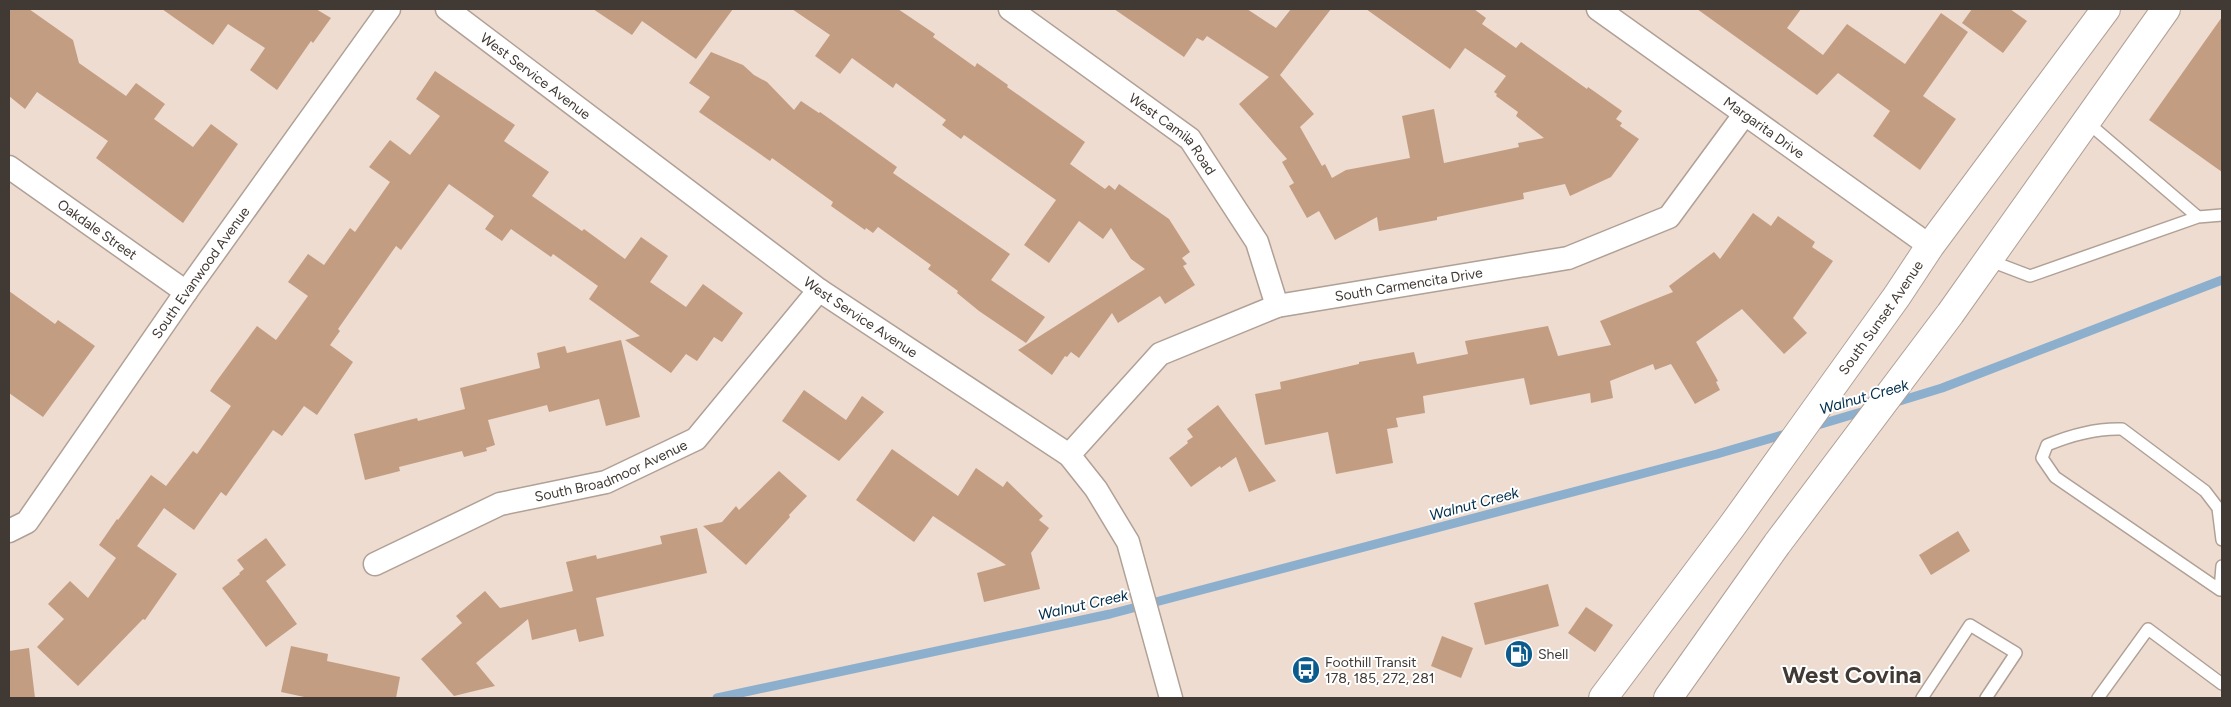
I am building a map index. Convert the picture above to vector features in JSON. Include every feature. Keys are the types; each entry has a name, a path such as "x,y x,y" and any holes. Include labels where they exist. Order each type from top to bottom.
{"main road":[{"name":"South Sunset Avenue","path":"1604,698 1732,526 1897,296 1930,246 2106,9"},
{"path":"1668,698 1777,544 1950,314 2166,9"}],"street":[{"name":"South Evanwood Avenue","path":"9,531 28,522 186,292 389,9"},
{"name":"West Service Avenue","path":"447,9 818,290 1069,455 1096,489 1128,542 1171,698"},
{"name":"West Camila Road","path":"1010,9 1190,139 1257,242 1277,306"},
{"name":"Margarita Drive","path":"1598,9 1930,246"},
{"name":"South Carmencita Drive","path":"1069,455 1160,354 1277,306 1568,258 1669,217 1744,115"},
{"name":"Oakdale Street","path":"9,167 186,292"},
{"name":"South Broadmoor Avenue","path":"375,564 500,504 606,482 696,439 818,290"}],"lane":[{"path":"2087,122 2198,217"},
{"path":"1988,260 2030,276 2198,217 2222,215"},
{"path":"2222,540 2218,508 2205,491 2122,429 2107,428 2070,436 2048,445 2042,458 2055,477 2222,590"},
{"path":"2222,566 2222,590"},
{"path":"1922,698 1970,625 2016,653 1986,698"},
{"path":"2101,697 2148,629 2222,684"}],"building":[{"path":"9,9 29,9 73,40 79,63 126,96 136,83 165,104 154,119 193,147 211,124 238,144 183,223 96,158 108,141 37,92 25,109 9,96"},
{"path":"162,9 316,9 331,18 313,43 311,41 277,90 250,70 265,48 228,24 213,45"},
{"path":"593,9 733,9 696,59 642,21 632,35"},
{"path":"792,9 898,9 935,34 933,37 975,67 977,63 1008,85 1007,87 1085,142 1070,164 1105,189 1109,185 1115,190 1119,184 1169,219 1190,252 1182,258 1187,264 1183,266 1195,285 1165,304 1160,296 1118,323 1112,313 1079,358 1071,352 1067,357 1065,356 1052,375 1018,350 1145,269 1131,259 1111,228 1103,239 1079,221 1049,263 1024,245 1056,200 964,135 961,139 942,125 946,120 896,83 893,88 852,58 840,74 815,56 830,35"},
{"path":"1114,9 1247,9 1276,28 1291,9 1331,9 1280,75 1314,114 1300,127 1322,166 1325,164 1332,178 1346,170 1410,158 1402,116 1434,109 1444,163 1519,147 1518,143 1544,138 1516,116 1518,112 1496,96 1497,94 1494,92 1506,76 1465,48 1450,69 1366,9 1474,9 1486,18 1482,24 1516,48 1521,42 1587,89 1588,87 1622,111 1616,119 1622,123 1620,126 1639,139 1611,177 1570,196 1565,184 1523,193 1524,199 1437,217 1437,220 1379,231 1377,217 1335,240 1319,211 1307,218 1289,186 1294,183 1282,162 1287,159 1239,104 1269,77 1207,36 1203,41 1197,38 1184,57"},
{"path":"1697,9 1801,9 1787,28 1823,55 1847,24 1905,64 1941,13 1968,32 1923,96 1956,119 1920,170 1873,136 1890,111 1838,73 1817,95"},
{"path":"1972,9 2010,9 2027,21 2003,53 1962,23"},
{"path":"2222,17 2222,172 2149,120"},
{"path":"711,52 743,65 754,75 767,82 794,110 801,101 820,112 897,167 893,173 1010,254 991,280 1045,317 1026,343 979,311 957,293 958,291 928,269 931,265 878,227 873,233 866,228 865,230 831,206 833,202 772,158 770,161 699,112 710,97 689,83"},
{"path":"435,71 515,125 504,141 549,172 532,196 582,231 584,229 625,259 641,237 668,256 650,282 686,307 703,284 743,313 722,342 714,337 697,361 686,354 671,373 625,340 640,336 589,299 598,286 553,254 551,257 511,229 502,241 485,229 494,216 449,184 401,250 396,246 338,329 340,331 330,345 353,362 317,415 304,406 282,436 273,430 226,496 221,492 194,530 164,508 137,546 177,574 145,620 143,619 78,686 37,647 64,619 48,604 70,581 88,598 116,558 99,545 117,519 151,475 166,486 193,451 197,454 231,406 210,391 216,382 257,326 276,340 308,296 288,282 308,254 324,265 350,228 355,232 390,182 369,167 390,140 410,155 440,116 416,99"},
{"path":"1753,213 1771,226 1778,216 1815,242 1812,247 1833,261 1793,318 1807,333 1784,354 1742,309 1696,342 1718,381 1716,382 1720,390 1695,404 1671,364 1655,370 1653,364 1610,381 1613,398 1591,403 1590,393 1530,405 1524,378 1423,396 1425,413 1396,418 1398,427 1387,429 1393,463 1336,474 1328,432 1265,445 1255,394 1281,389 1280,382 1359,364 1359,362 1414,352 1417,364 1468,354 1465,341 1548,326 1558,356 1611,345 1600,321 1673,292 1669,286 1714,252 1720,259"},
{"path":"9,291 55,324 58,320 95,346 43,417 9,393"},
{"path":"621,340 640,417 606,426 599,399 549,412 547,405 488,420 495,445 486,448 487,451 464,457 462,451 399,467 400,471 365,480 354,434 417,418 418,421 465,409 460,388 540,368 537,353 565,346 567,353"},
{"path":"804,390 846,420 862,396 884,412 839,461 782,421"},
{"path":"1218,405 1276,481 1249,492 1236,457 1191,487 1169,458 1193,437 1187,429"},
{"path":"892,449 958,496 976,468 1003,487 1007,481 1043,516 1039,520 1049,528 1031,553 1040,589 984,602 977,573 1006,565 933,516 914,542 856,500"},
{"path":"779,471 807,496 746,565 703,526 722,522 736,506 739,510"},
{"path":"697,528 707,573 596,598 604,636 579,642 576,629 532,640 528,619 476,663 495,686 454,696 421,659 462,623 456,616 485,591 500,608 573,591 566,562 596,555 597,559 662,544 660,536"},
{"path":"1958,531 1970,551 1931,575 1919,555"},
{"path":"266,538 286,565 266,581 297,624 266,647 222,588 244,569 237,560"},
{"path":"1548,584 1559,626 1485,645 1474,603"},
{"path":"1586,607 1613,625 1595,652 1568,633"},
{"path":"1442,636 1473,648 1461,678 1431,666"},
{"path":"291,646 328,654 327,661 400,677 396,698 309,698 281,692"},
{"path":"29,648 35,698 9,698 9,651"}],"waterway":[{"name":"Walnut Creek","path":"1893,403 1942,388 2222,280"},
{"name":"Walnut Creek","path":"1811,427 1868,410"},
{"name":"Walnut Creek","path":"717,698 1110,614 1717,454 1789,433"}],"place":[{"name":"Shell","path":"1519,654"},
{"name":"Foothill Transit 178, 185, 272, 281","path":"1306,670"}],"district":[{"name":"West Covina","path":"1852,675"}]}
